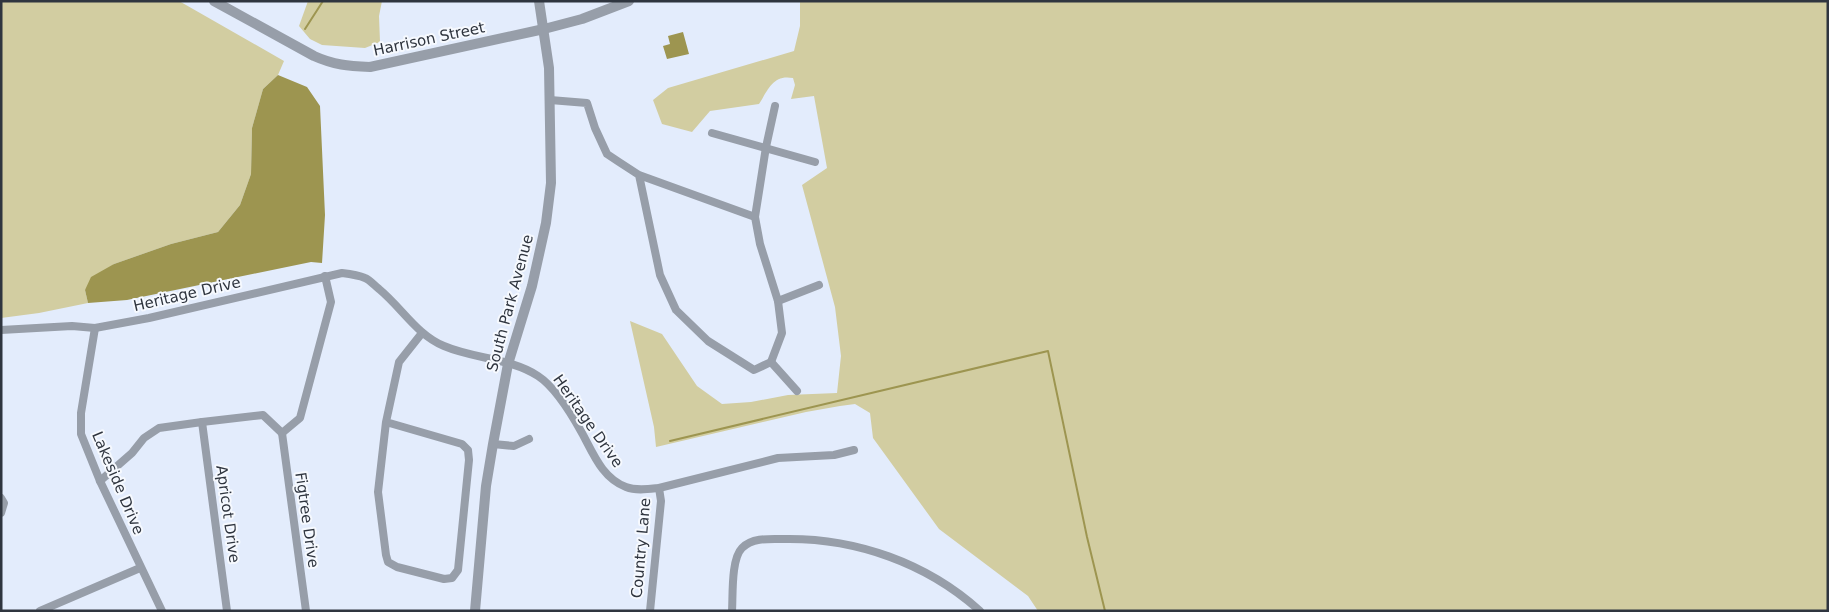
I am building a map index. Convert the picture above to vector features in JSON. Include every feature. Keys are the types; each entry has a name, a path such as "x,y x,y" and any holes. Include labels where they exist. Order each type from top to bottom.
{"street":[{"name":"Harrison Street","path":"214,1 330,63 344,66 370,67 544,30 582,19 629,1"},
{"name":"South Park Avenue","path":"475,611 486,486 492,444 508,364 532,286 546,223 551,183 549,68 539,1"},
{"path":"550,100 587,103 594,128 607,154 639,175 755,217"},
{"path":"639,175 660,275 676,310 708,341 754,370 770,362 782,333 778,301 760,244 755,217 766,147 775,106"},
{"path":"712,133 815,162"},
{"name":"Heritage Drive","path":"1,330 72,326 95,328 149,318 342,273 366,278 388,297 422,333 444,346 527,370 538,376 551,387 610,479 627,488 645,490 659,488 778,458 834,455 854,450"},
{"path":"100,481 132,453 144,438 159,428 263,415 282,433 300,418 331,302 325,276"},
{"path":"778,301 819,285"},
{"name":"Lakeside Drive","path":"95,328 81,413 82,434 100,481 162,611"},
{"path":"386,422 462,444 468,450 469,460 458,570 452,578 444,579 390,564 387,559 378,492 386,422 399,362 422,333"},
{"path":"770,362 797,391"},
{"name":"Apricot Drive","path":"202,422 227,611"},
{"name":"Figtree Drive","path":"282,433 306,611"},
{"path":"492,444 514,446 529,439"},
{"name":"Country Lane","path":"650,611 661,501 659,488"},
{"path":"1,498 4,503 1,513"},
{"path":"732,611 735,561 741,548 753,541 803,539 853,546 907,563 936,578 980,611"},
{"path":"40,611 140,568"}],"shaded area":[{"path":"1,1 179,1 284,61 278,75 263,89 252,128 251,174 240,205 218,232 171,244 114,264 85,290 88,303 39,313 1,318"},
{"path":"308,1 382,1 379,16 380,42 365,48 322,45 310,39 299,26"},
{"path":"800,1 1828,1 1828,611 1038,611 1028,596 939,529 873,438 870,413 855,404 806,412 656,447 654,427 630,321 662,334 697,386 722,404 751,402 788,395 837,393 841,356 835,307 802,185 827,168 814,96 791,99 795,85 793,78 781,78 772,84 759,104 710,111 692,132 662,124 653,100 668,88 794,51 800,26"},
{"path":"683,32 689,54 667,59 663,46 670,44 668,36"},
{"path":"278,75 307,87 320,106 325,215 322,263 311,262 127,300 88,303 85,290 91,277 114,264 171,244 218,232 240,205 251,174 252,128 263,89"}],"waterway":[{"path":"305,29 323,1"},
{"path":"670,441 1048,351 1087,537 1105,611"}]}
